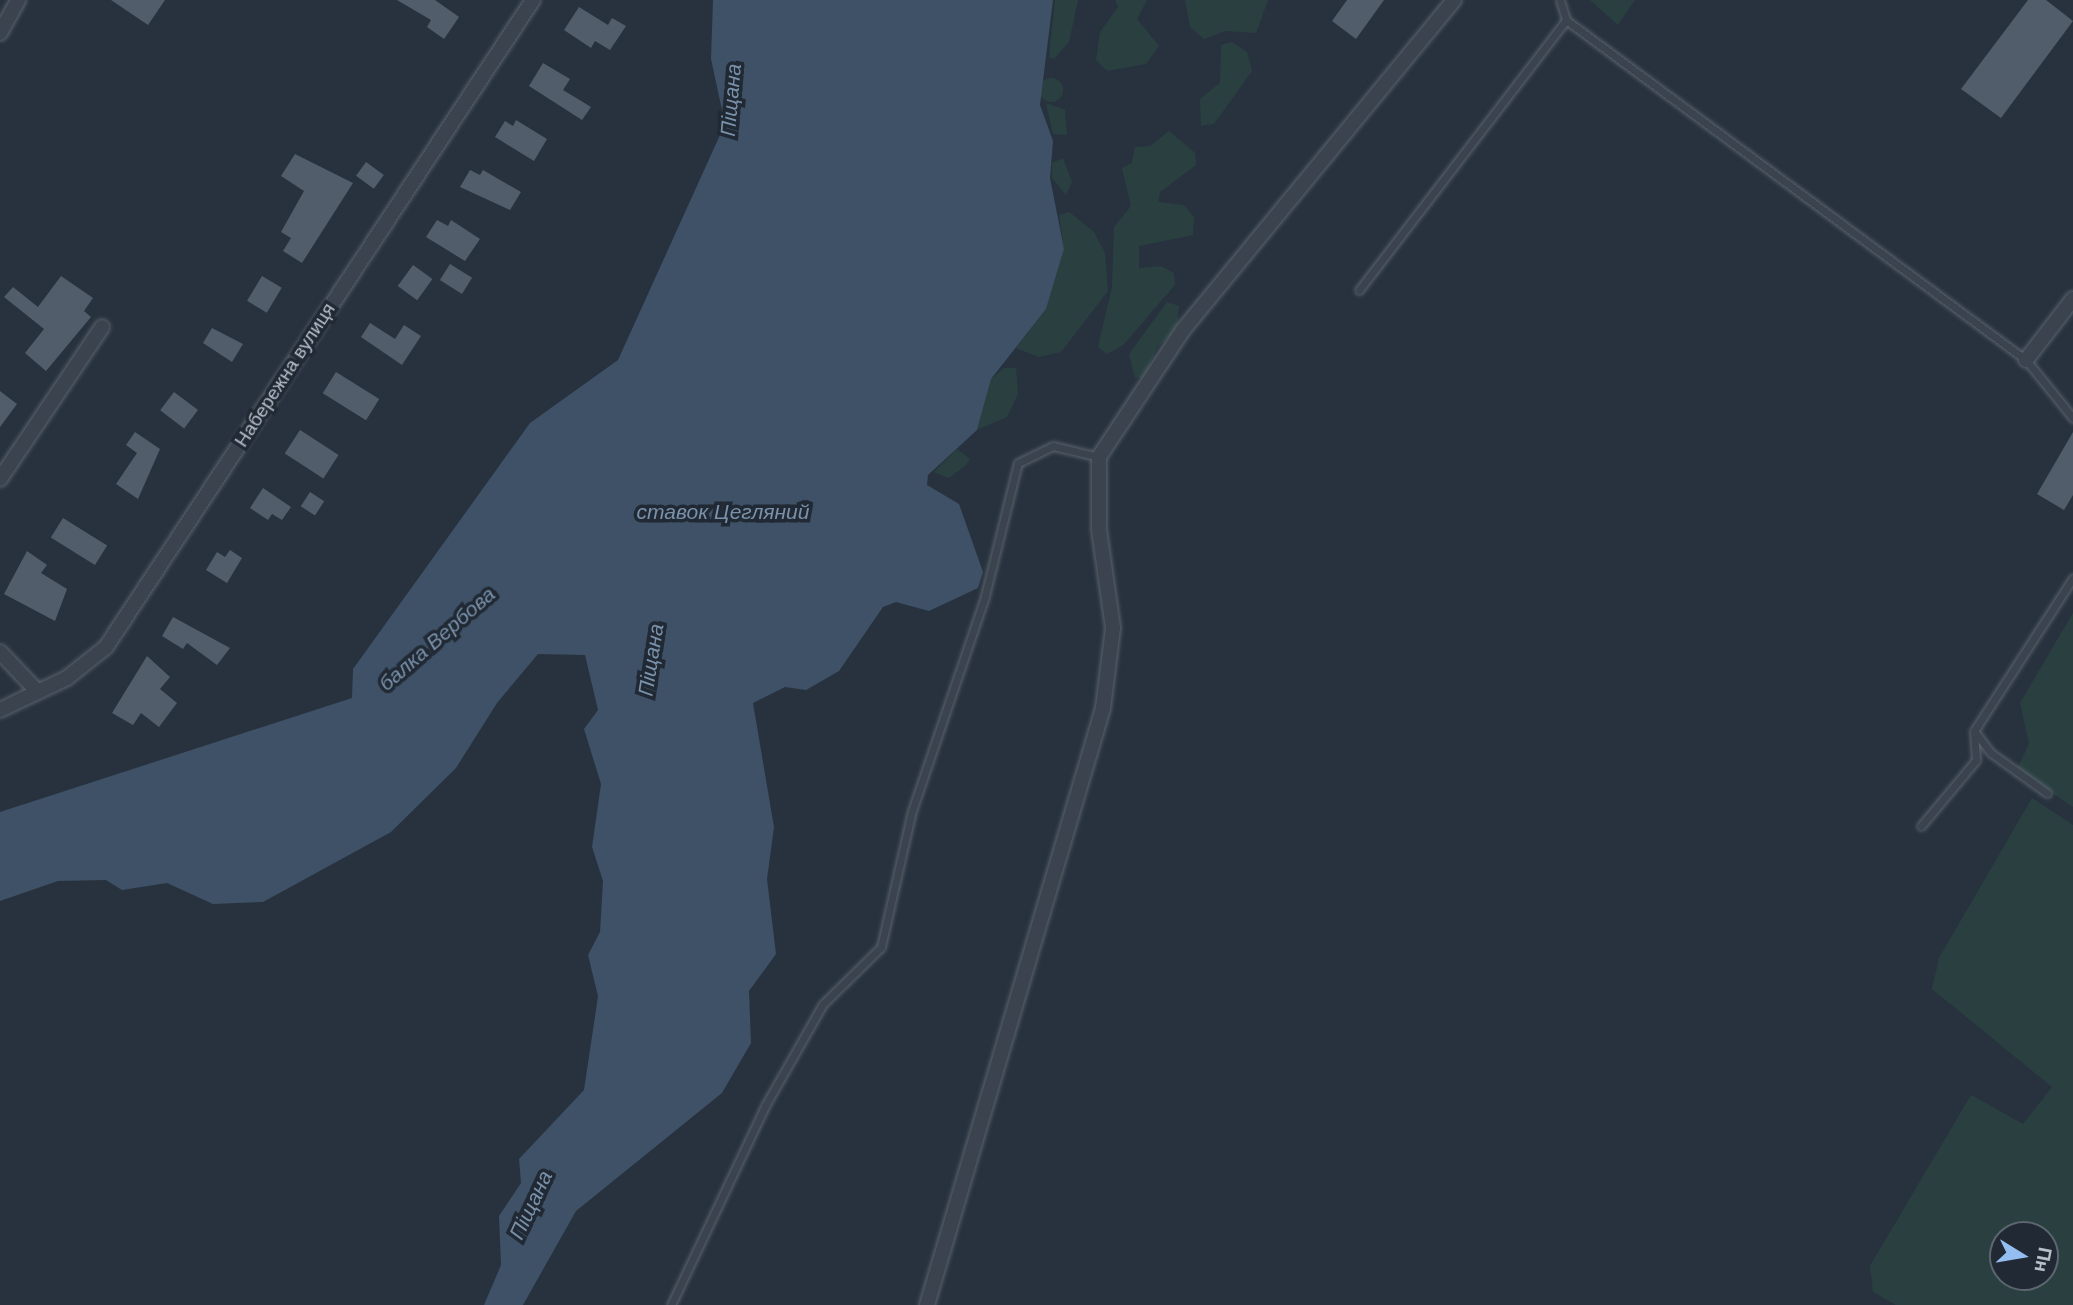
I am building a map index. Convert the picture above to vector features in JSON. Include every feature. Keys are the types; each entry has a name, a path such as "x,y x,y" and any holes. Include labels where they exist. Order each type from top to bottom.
{"street":[{"path":"0,33 18,0"},
{"name":"Набережна вулиця","path":"0,710 37,692 106,647 533,0"},
{"path":"927,1305 1102,708 1113,628 1099,530 1099,457 1183,330 1454,0"},
{"path":"2026,360 2073,299"},
{"path":"0,479 102,327"},
{"path":"0,652 37,692"}],"lane":[{"path":"1560,0 1566,20 2026,360 2073,418"},
{"path":"1359,290 1566,20"},
{"path":"671,1305 765,1106 823,1004 881,947 912,811 985,596 1018,463 1053,446 1099,457"},
{"path":"1921,826 1976,760 1974,732 2073,578"},
{"path":"1974,732 1992,753 2047,793"}],"green space":[{"path":"1055,0 1078,0 1069,42 1054,59 1049,57"},
{"path":"1115,0 1147,0 1137,19 1159,46 1146,64 1107,71 1096,60 1100,32 1118,7"},
{"path":"1185,0 1268,0 1256,33 1225,31 1204,39 1190,27"},
{"path":"1590,0 1635,0 1618,25"},
{"path":"1232,42 1247,52 1252,71 1214,124 1201,126 1200,99 1220,83 1221,45"},
{"path":"1051,78 1060,81 1063,90 1060,99 1051,102 1042,99 1039,90 1042,81"},
{"path":"1046,103 1065,110 1067,135 1053,134"},
{"path":"1169,131 1195,153 1196,165 1160,192 1158,202 1184,205 1194,217 1193,235 1139,246 1139,268 1161,266 1174,273 1175,285 1123,345 1107,354 1098,347 1112,287 1114,227 1131,206 1122,168 1132,163 1135,147 1150,146"},
{"path":"1063,158 1072,182 1066,195 1052,178 1052,163"},
{"path":"1069,212 1094,232 1105,253 1108,291 1061,352 1039,357 1016,348 1046,309 1064,249 1059,215"},
{"path":"1167,302 1179,306 1177,331 1157,347 1145,377 1135,378 1129,354"},
{"path":"1004,368 1016,368 1018,394 1007,417 977,430 991,379"},
{"path":"957,449 970,459 965,466 949,478 934,472"},
{"path":"2073,613 2073,807 2017,769 2029,744 2020,703"},
{"path":"2032,798 2073,825 2073,1305 1896,1305 1873,1292 1870,1266 1971,1095 2023,1124 2052,1087 1932,989 1939,958"}],"water":[{"name":"ставок Цегляний","path":"713,0 1053,0 1040,105 1053,141 1050,178 1064,249 1046,309 991,379 977,430 928,475 927,485 959,504 983,572 978,588 929,611 896,602 883,607 839,671 806,690 785,687 753,703 774,827 767,879 776,954 749,991 751,1043 722,1093 576,1211 523,1305 484,1305 501,1265 499,1216 521,1183 519,1159 584,1090 598,996 588,955 600,932 603,881 592,847 601,784 584,729 598,710 585,655 538,654 497,703 456,768 391,832 263,902 213,904 167,883 122,890 106,880 58,881 0,901 0,812 352,698 353,669 530,423 618,360 725,124 711,59"}],"building":[{"path":"111,0 165,0 148,25"},
{"path":"397,0 435,0 459,17 444,39 427,27 431,20"},
{"path":"1347,0 1384,0 1356,39 1332,21"},
{"path":"2028,0 2046,0 2073,21 2001,118 1961,89"},
{"path":"579,7 608,25 612,18 626,26 610,50 595,41 591,48 564,30"},
{"path":"543,63 570,79 563,90 591,107 582,120 529,86"},
{"path":"516,120 547,139 534,161 495,137 505,121 513,126"},
{"path":"295,154 353,183 302,263 283,251 291,238 281,232 304,191 281,176"},
{"path":"366,162 384,175 374,189 356,176"},
{"path":"470,170 480,175 483,170 521,192 510,210 460,187"},
{"path":"437,220 448,226 451,220 480,239 465,261 426,237"},
{"path":"450,264 472,278 462,294 440,280"},
{"path":"413,265 432,279 417,300 398,286"},
{"path":"61,276 93,298 84,311 91,317 46,371 25,353 44,329 4,297 13,287 38,307"},
{"path":"262,276 282,288 267,313 247,301"},
{"path":"370,323 395,339 404,325 421,336 402,365 361,337"},
{"path":"212,328 243,344 232,362 203,343"},
{"path":"336,372 379,399 366,420 323,393"},
{"path":"0,391 17,404 0,427"},
{"path":"174,392 198,410 184,428 160,410"},
{"path":"300,430 339,455 323,479 285,453"},
{"path":"135,432 160,449 138,499 116,484 137,453 126,445"},
{"path":"2073,432 2073,495 2064,510 2037,494"},
{"path":"263,488 291,507 282,520 272,514 268,520 250,508"},
{"path":"310,492 324,501 315,516 301,506"},
{"path":"63,518 107,546 95,565 51,538"},
{"path":"230,550 242,558 227,583 206,570 217,552 225,557"},
{"path":"27,551 47,565 41,573 67,589 55,621 4,594"},
{"path":"173,617 230,648 217,665 187,643 183,649 162,636"},
{"path":"147,656 170,677 160,689 177,703 159,727 141,713 133,725 112,713"}],"water label":[{"name":"Піщана","path":"731,100"},
{"name":"балка Вербова","path":"437,639"},
{"name":"Піщана","path":"651,660"},
{"name":"Піщана","path":"531,1205"}]}
